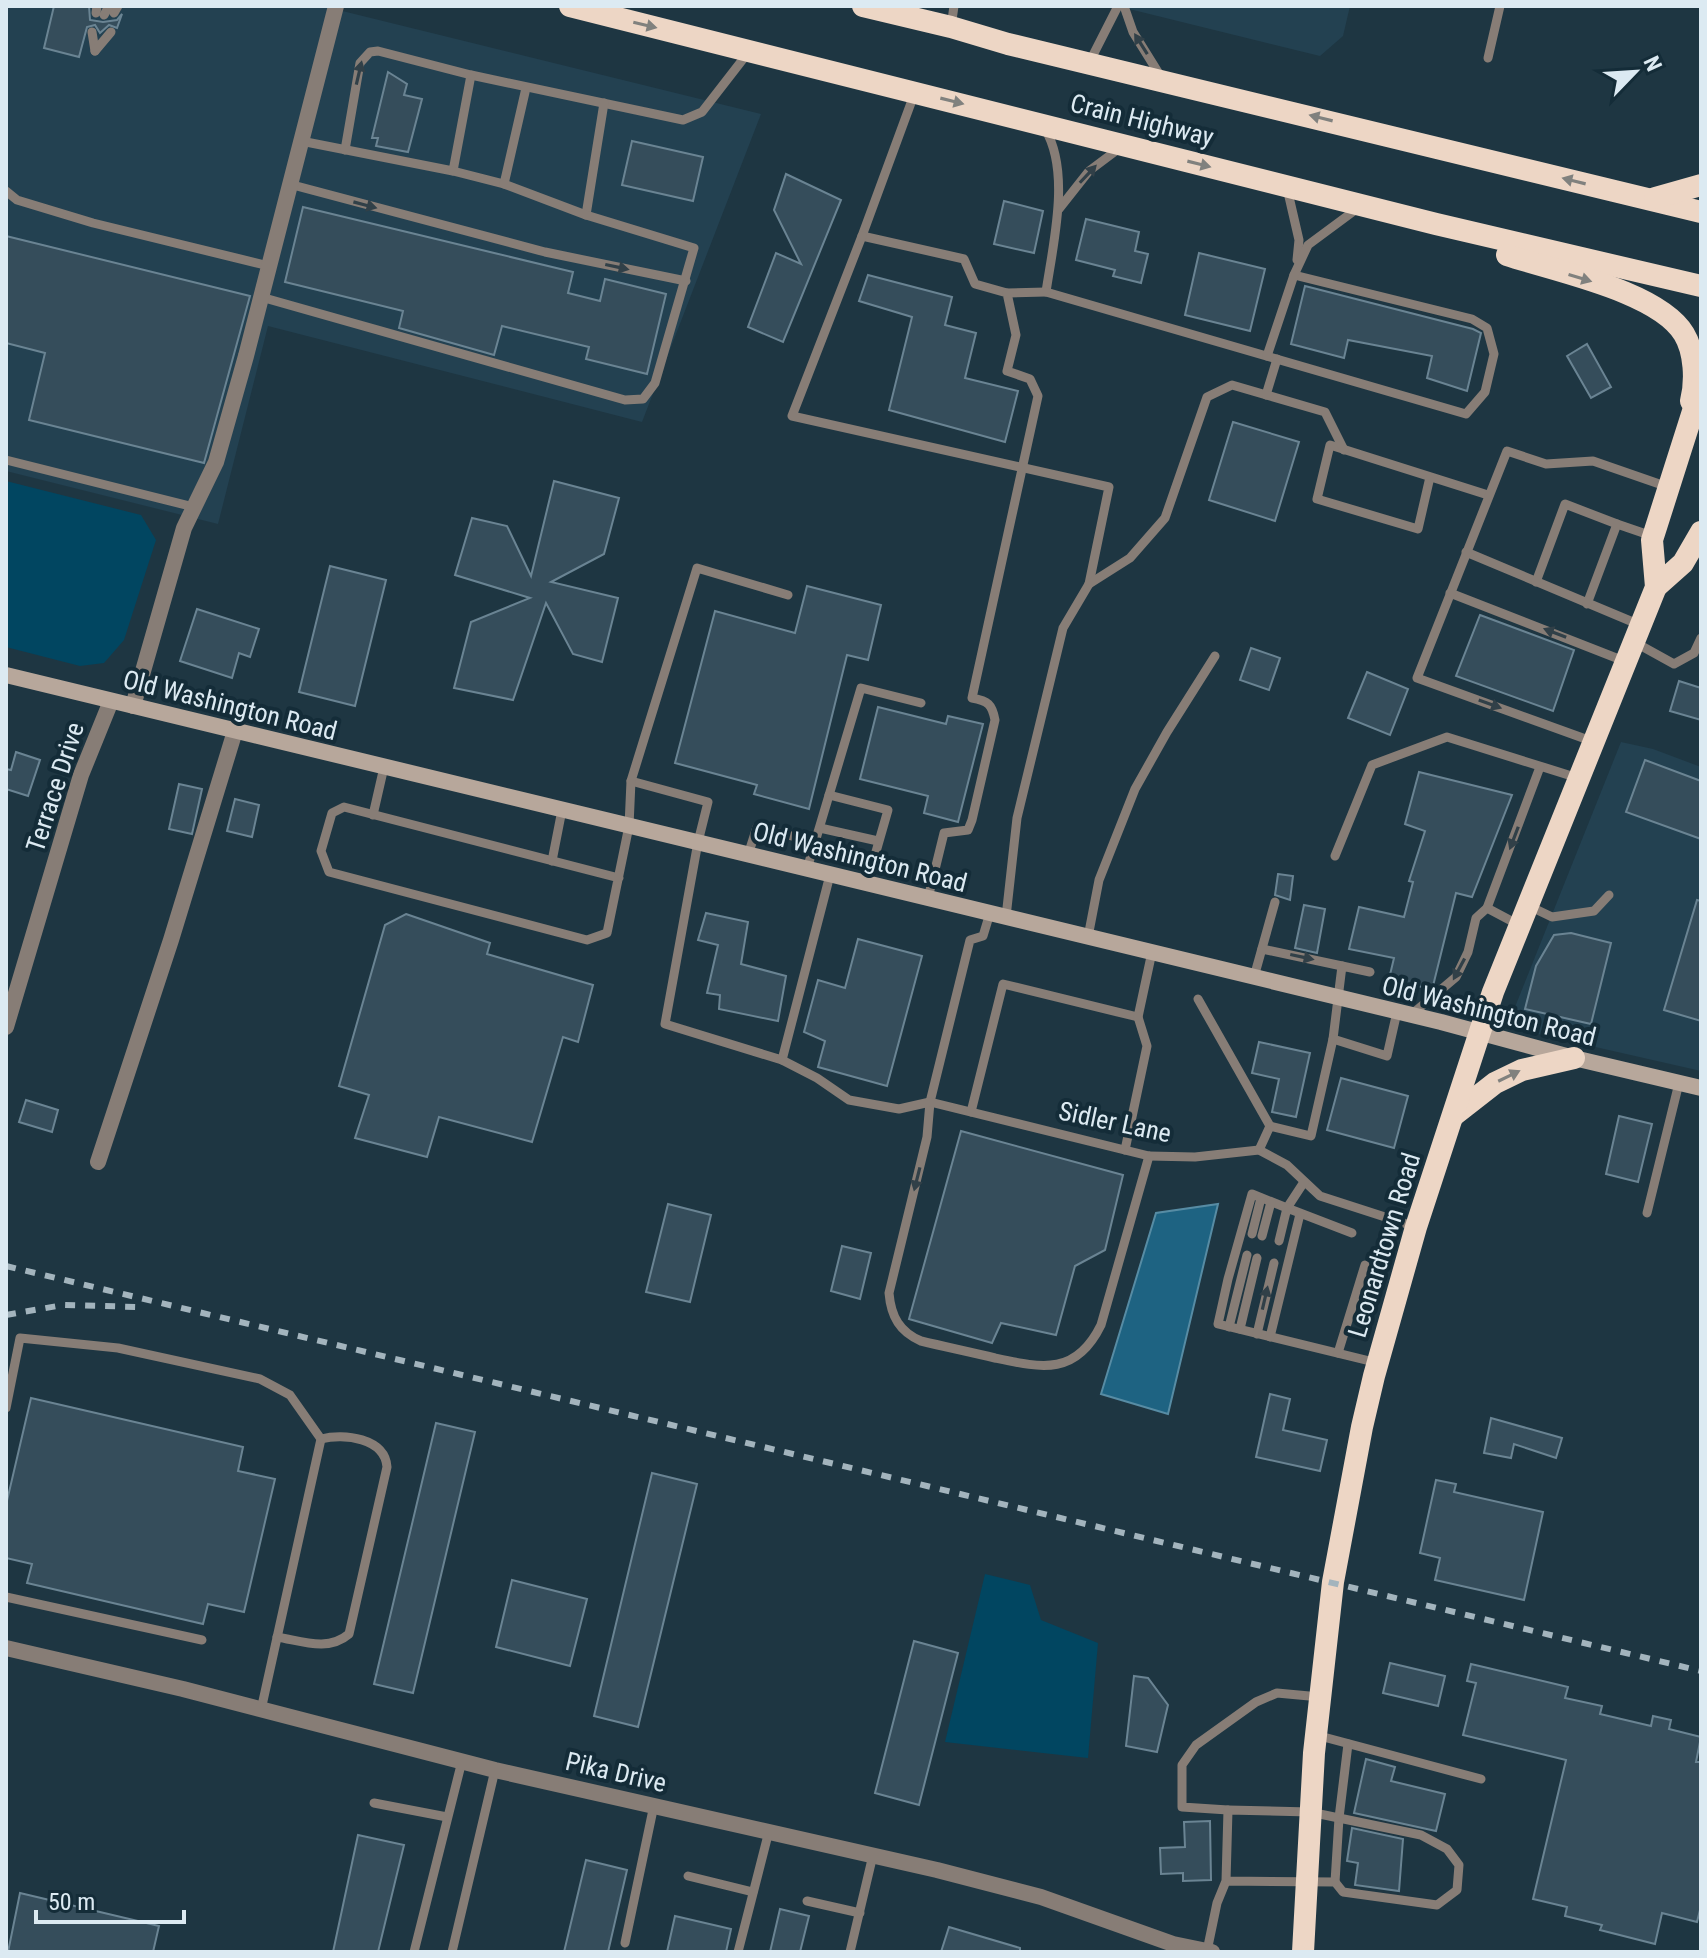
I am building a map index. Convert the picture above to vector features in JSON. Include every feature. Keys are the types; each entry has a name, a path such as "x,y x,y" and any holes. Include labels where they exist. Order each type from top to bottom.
{"highway":[{"name":"Crain Highway","path":"570,6 1436,224 1701,286"},
{"name":"Crain Highway","path":"863,6 952,16 1089,63 1701,212"},
{"path":"1650,199 1701,185"},
{"path":"1319,194 1628,293 1652,306 1684,334 1690,349 1694,388 1684,439"},
{"name":"Leonardtown Road","path":"1303,1952 1316,1735 1333,1582 1362,1427 1378,1363 1416,1227 1479,1031 1522,915 1656,587 1654,536 1701,386"},
{"name":"Leonardtown Road","path":"1656,587 1694,552 1701,532"},
{"path":"1454,1115 1495,1083 1522,1070 1574,1058"}],"main road":[{"name":"Old Washington Road","path":"6,675 1479,1031 1574,1058 1701,1088"}],"street":[{"path":"133,706 184,528 216,462 336,6"},
{"name":"Terrace Drive","path":"6,1027 81,775 111,701"},
{"path":"98,1162 235,731"},
{"name":"Pika Drive","path":"6,1648 183,1689 495,1770 873,1855 1041,1897 1173,1944 1209,1951"}],"lane":[{"path":"1089,63 1121,6"},
{"path":"1121,6 1162,80"},
{"path":"1488,58 1500,6"},
{"path":"101,33 95,51 101,33"},
{"path":"345,150 360,63 370,52 378,51 526,88 683,120 702,112 750,50"},
{"path":"453,171 471,75"},
{"path":"504,184 526,88"},
{"path":"915,92 792,416 1109,487 1089,584 1063,628 1017,818 998,915 983,936 970,940 930,1102 927,1137 889,1293 890,1307 896,1321 906,1334 921,1341 1037,1367 1061,1364 1076,1357 1093,1341 1101,1325 1149,1156"},
{"path":"586,215 604,103"},
{"path":"1042,124 1054,143 1059,209 1046,292"},
{"path":"261,297 610,396 634,400 643,399 655,383 686,281 694,248 586,215 504,184 301,141"},
{"path":"1059,209 1089,171 1124,145"},
{"path":"289,184 545,252 686,281"},
{"path":"1266,395 1299,240 1286,185"},
{"path":"6,191 17,200 93,223 269,266"},
{"path":"1294,275 1309,243 1360,207"},
{"path":"862,236 964,259 975,284 1007,293 1046,292 1466,414 1485,392 1494,354 1487,328 1472,319 1294,275"},
{"path":"928,898 944,833 968,830 972,820 995,720 993,707 986,701 972,698 1038,396 1030,379 1007,371 1016,335 1007,293"},
{"path":"1089,584 1130,558 1165,518 1207,397 1232,385 1325,412 1344,450"},
{"path":"1430,477 1418,529 1317,499 1330,445 1488,495"},
{"path":"1594,742 1417,678 1507,451 1546,464 1593,461 1668,487"},
{"path":"6,460 194,507"},
{"path":"1536,582 1565,504 1654,536"},
{"path":"1587,604 1617,524"},
{"path":"1466,552 1587,604 1635,644"},
{"path":"619,878 344,807 332,813 321,851 329,872 587,940 607,933 619,878 629,826 631,781 697,568 788,595"},
{"path":"1450,593 1635,644 1674,664 1694,653 1701,638"},
{"path":"1088,937 1099,880 1135,789 1215,656"},
{"path":"807,869 861,688 921,703"},
{"path":"1335,856 1372,765 1447,737 1578,778"},
{"path":"373,815 384,767"},
{"path":"1333,1039 1387,1056 1404,1013 1456,977 1468,952 1476,918 1487,908 1540,767"},
{"path":"631,781 708,802 665,1024 782,1060 817,1078 849,1100 899,1109 930,1102"},
{"path":"829,795 888,810 867,883"},
{"path":"552,861 562,810"},
{"path":"748,855 757,827 815,842"},
{"path":"820,828 878,841"},
{"path":"782,1060 830,875"},
{"path":"1487,908 1552,917 1594,911 1609,895"},
{"path":"1254,977 1275,902"},
{"path":"1262,949 1370,972"},
{"path":"1125,1150 1147,1046 1138,1017 1152,952"},
{"path":"1198,999 1270,1126 1311,1136 1333,1039 1342,966"},
{"path":"971,1112 1003,984 1138,1017"},
{"path":"1647,1213 1679,1083"},
{"name":"Sidler Lane","path":"930,1102 1149,1156 1195,1157 1259,1150"},
{"path":"1270,1126 1259,1150 1287,1165 1320,1196 1416,1227"},
{"path":"1279,1241 1287,1208 1304,1182"},
{"path":"1352,1233 1252,1194 1218,1324 1378,1363"},
{"path":"1257,1235 1266,1200"},
{"path":"1270,1337 1300,1214"},
{"path":"1234,1328 1252,1257"},
{"path":"1257,1334 1274,1263"},
{"path":"1338,1353 1365,1265"},
{"path":"6,1408 20,1338 118,1348 260,1379 290,1395 321,1439 261,1710"},
{"path":"277,1637 326,1646 349,1634 387,1467 386,1456 377,1445 336,1435 321,1439"},
{"path":"6,1597 202,1640"},
{"path":"1320,1697 1277,1693 1256,1702 1196,1745 1182,1765 1182,1807 1310,1812 1339,1818 1421,1835 1447,1849 1459,1865 1457,1890 1437,1905 1343,1892 1335,1882 1339,1818 1348,1744"},
{"path":"1316,1735 1481,1779"},
{"path":"414,1952 462,1761"},
{"path":"452,1952 495,1770"},
{"path":"374,1803 447,1817"},
{"path":"625,1943 654,1805"},
{"path":"1209,1951 1217,1903 1226,1881 1228,1810"},
{"path":"738,1952 769,1831"},
{"path":"850,1952 873,1855"},
{"path":"688,1876 753,1892"},
{"path":"1226,1881 1335,1882"},
{"path":"807,1901 860,1913"}],"shaded area":[{"path":"6,6 322,6 761,114 642,422 268,326 218,524 6,471"},
{"path":"1117,6 1350,6 1343,36 1320,56"},
{"path":"6,481 141,515 156,540 124,640 104,663 80,666 6,647"},
{"path":"1621,742 1653,749 1701,767 1701,1071 1507,1027"},
{"path":"1218,1204 1168,1414 1101,1394 1156,1213"},
{"path":"985,1574 1030,1585 1041,1620 1098,1643 1088,1758 945,1742"}],"building":[{"path":"54,6 89,6 90,20 103,22 117,20 122,14 117,28 109,25 100,33 95,25 87,27 79,57 44,48"},
{"path":"388,72 407,84 404,95 422,99 408,152 376,146 378,138 372,138"},
{"path":"632,141 703,157 693,201 622,185"},
{"path":"786,174 841,200 783,342 748,327 776,253 801,264 774,210"},
{"path":"1004,201 1043,211 1034,253 994,244"},
{"path":"303,207 573,272 568,293 600,301 605,279 666,294 647,374 586,359 589,347 502,326 494,355 399,328 403,311 285,282"},
{"path":"1086,219 1139,232 1135,251 1148,254 1141,283 1113,276 1115,270 1076,260"},
{"path":"6,236 250,296 204,463 29,420 45,353 6,343"},
{"path":"1199,253 1265,269 1250,331 1185,315"},
{"path":"868,275 952,297 945,325 976,333 965,378 1018,391 1005,442 889,410 912,317 859,301"},
{"path":"1305,286 1481,333 1467,391 1427,378 1432,356 1348,340 1344,358 1291,344"},
{"path":"1587,344 1611,387 1591,398 1567,356"},
{"path":"1233,422 1299,442 1275,521 1209,500"},
{"path":"554,481 619,498 604,554 551,582 618,598 602,662 573,654 546,603 513,700 454,688 471,622 530,598 455,575 472,518 507,526 531,576"},
{"path":"330,566 386,580 355,706 299,692"},
{"path":"807,586 881,605 868,660 847,655 809,809 754,794 757,785 675,763 715,611 795,633"},
{"path":"197,609 259,629 250,657 239,653 232,678 180,661"},
{"path":"1480,615 1574,650 1553,711 1456,676"},
{"path":"1251,648 1280,658 1269,690 1240,680"},
{"path":"1367,672 1408,689 1390,735 1348,718"},
{"path":"1679,681 1701,688 1701,720 1670,711"},
{"path":"878,707 946,724 948,716 983,724 958,822 924,813 928,796 860,779"},
{"path":"16,752 40,760 28,796 6,789 6,769 11,770"},
{"path":"1645,760 1701,781 1701,839 1626,812"},
{"path":"1419,772 1512,795 1472,897 1456,893 1430,989 1389,979 1394,958 1349,949 1359,907 1404,917 1413,882 1409,881 1425,831 1405,824"},
{"path":"179,784 202,789 192,834 169,829"},
{"path":"235,799 259,805 252,837 227,831"},
{"path":"1278,874 1293,876 1290,900 1275,895"},
{"path":"1697,900 1701,901 1701,1021 1664,1010"},
{"path":"1304,905 1325,909 1317,953 1295,948"},
{"path":"706,913 748,922 741,964 786,976 778,1021 719,1009 720,995 707,993 718,945 698,940"},
{"path":"406,914 490,943 487,954 593,985 578,1042 563,1037 532,1142 439,1117 427,1157 355,1138 369,1095 339,1086 385,925"},
{"path":"1571,933 1611,943 1591,1024 1525,1009 1536,966 1554,935"},
{"path":"858,939 922,956 887,1086 818,1067 825,1041 804,1032 818,980 845,988"},
{"path":"1259,1042 1310,1053 1296,1117 1272,1112 1279,1079 1252,1073"},
{"path":"1341,1078 1408,1096 1394,1148 1327,1130"},
{"path":"26,1100 58,1110 52,1132 19,1122"},
{"path":"1619,1116 1652,1124 1638,1182 1606,1174"},
{"path":"961,1131 1123,1175 1105,1250 1075,1266 1056,1335 1001,1323 992,1343 909,1319"},
{"path":"668,1204 711,1215 690,1302 646,1292"},
{"path":"842,1246 871,1253 860,1299 831,1291"},
{"path":"1270,1394 1290,1399 1283,1430 1327,1440 1320,1471 1256,1457"},
{"path":"31,1398 243,1447 238,1471 275,1479 244,1612 208,1604 203,1624 27,1583 32,1564 6,1558 6,1505"},
{"path":"1491,1418 1562,1438 1556,1458 1514,1444 1511,1458 1484,1453"},
{"path":"436,1423 475,1432 413,1693 374,1684"},
{"path":"652,1473 697,1484 638,1727 594,1716"},
{"path":"1436,1480 1456,1484 1454,1492 1543,1512 1524,1600 1435,1580 1440,1558 1420,1553"},
{"path":"512,1580 587,1599 570,1666 496,1647"},
{"path":"914,1641 958,1653 919,1805 875,1793"},
{"path":"1390,1663 1445,1676 1438,1706 1383,1693"},
{"path":"1471,1664 1568,1687 1565,1698 1602,1706 1600,1714 1651,1726 1653,1716 1671,1720 1669,1729 1701,1737 1696,1762 1701,1762 1701,1906 1697,1922 1662,1913 1655,1944 1600,1930 1602,1925 1565,1916 1567,1907 1533,1899 1566,1760 1463,1735 1476,1683 1467,1681"},
{"path":"1134,1676 1148,1678 1168,1705 1157,1752 1126,1746"},
{"path":"1366,1759 1395,1767 1391,1781 1445,1794 1436,1831 1354,1813"},
{"path":"1210,1821 1211,1880 1183,1881 1183,1873 1161,1874 1160,1848 1185,1847 1184,1822"},
{"path":"1352,1828 1403,1839 1399,1891 1355,1885 1358,1863 1347,1861"},
{"path":"358,1835 404,1845 378,1952 333,1952"},
{"path":"586,1860 627,1870 608,1952 564,1952"},
{"path":"20,1893 159,1926 153,1952 8,1952"},
{"path":"780,1909 809,1916 800,1952 770,1952"},
{"path":"675,1916 731,1929 726,1952 667,1952"},
{"path":"949,1927 1020,1948 1020,1952 941,1952"}],"railway":[{"path":"6,1266 1701,1671"},
{"path":"6,1315 63,1305 139,1307"}]}
